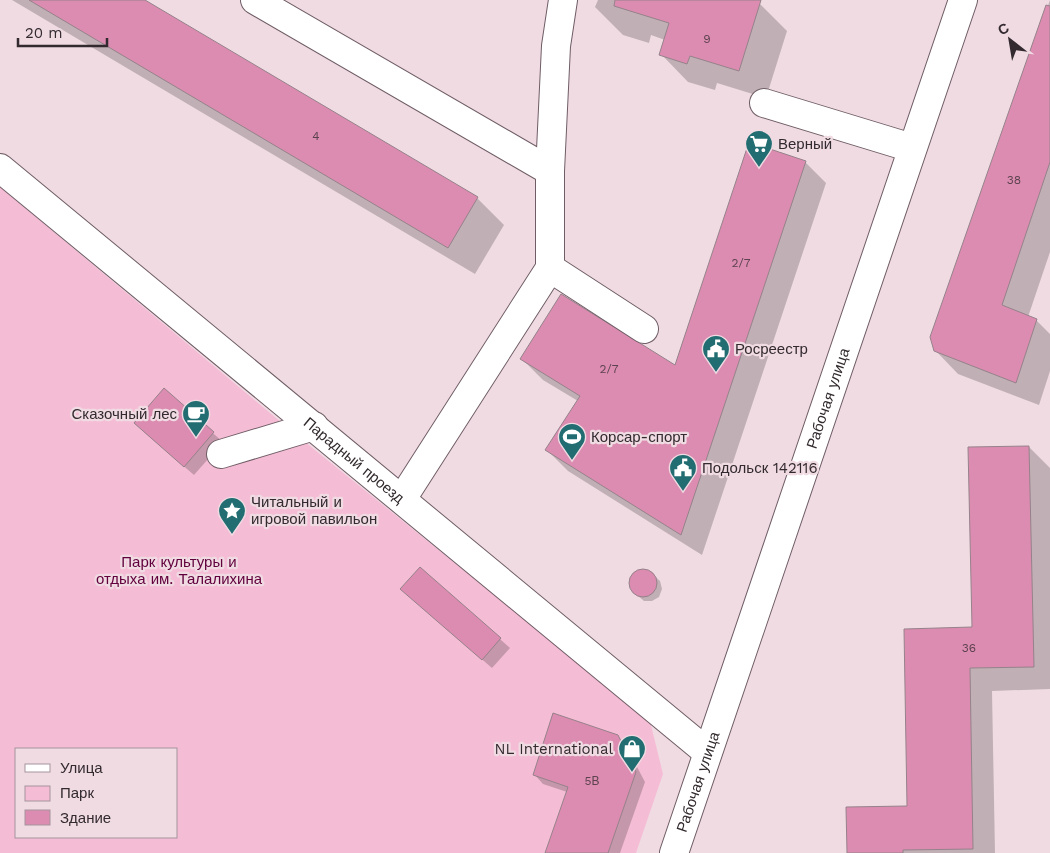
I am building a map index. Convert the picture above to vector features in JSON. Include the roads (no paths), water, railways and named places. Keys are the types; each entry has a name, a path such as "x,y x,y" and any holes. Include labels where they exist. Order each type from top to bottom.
{"street":[{"path":"255,0 550,170"},
{"path":"402,499 550,268 550,170 556,46 563,0"},
{"name":"Рабочая улица","path":"674,853 963,0"},
{"path":"764,103 912,148"},
{"name":"Парадный проезд","path":"0,168 707,752"},
{"path":"550,268 644,329"},
{"path":"221,454 314,426"}],"place":[{"name":"Верный","path":"759,168"},
{"name":"Росреестр","path":"716,373"},
{"name":"Сказочный лес","path":"196,438"},
{"name":"Корсар-спорт","path":"572,461"},
{"name":"Подольск 142116","path":"683,492"},
{"name":"Читальный и игровой павильон","path":"232,535"},
{"name":"NL International","path":"632,773"}],"park label":[{"name":"Парк культуры и отдыха им. Талалихина","path":"179,570"}]}
